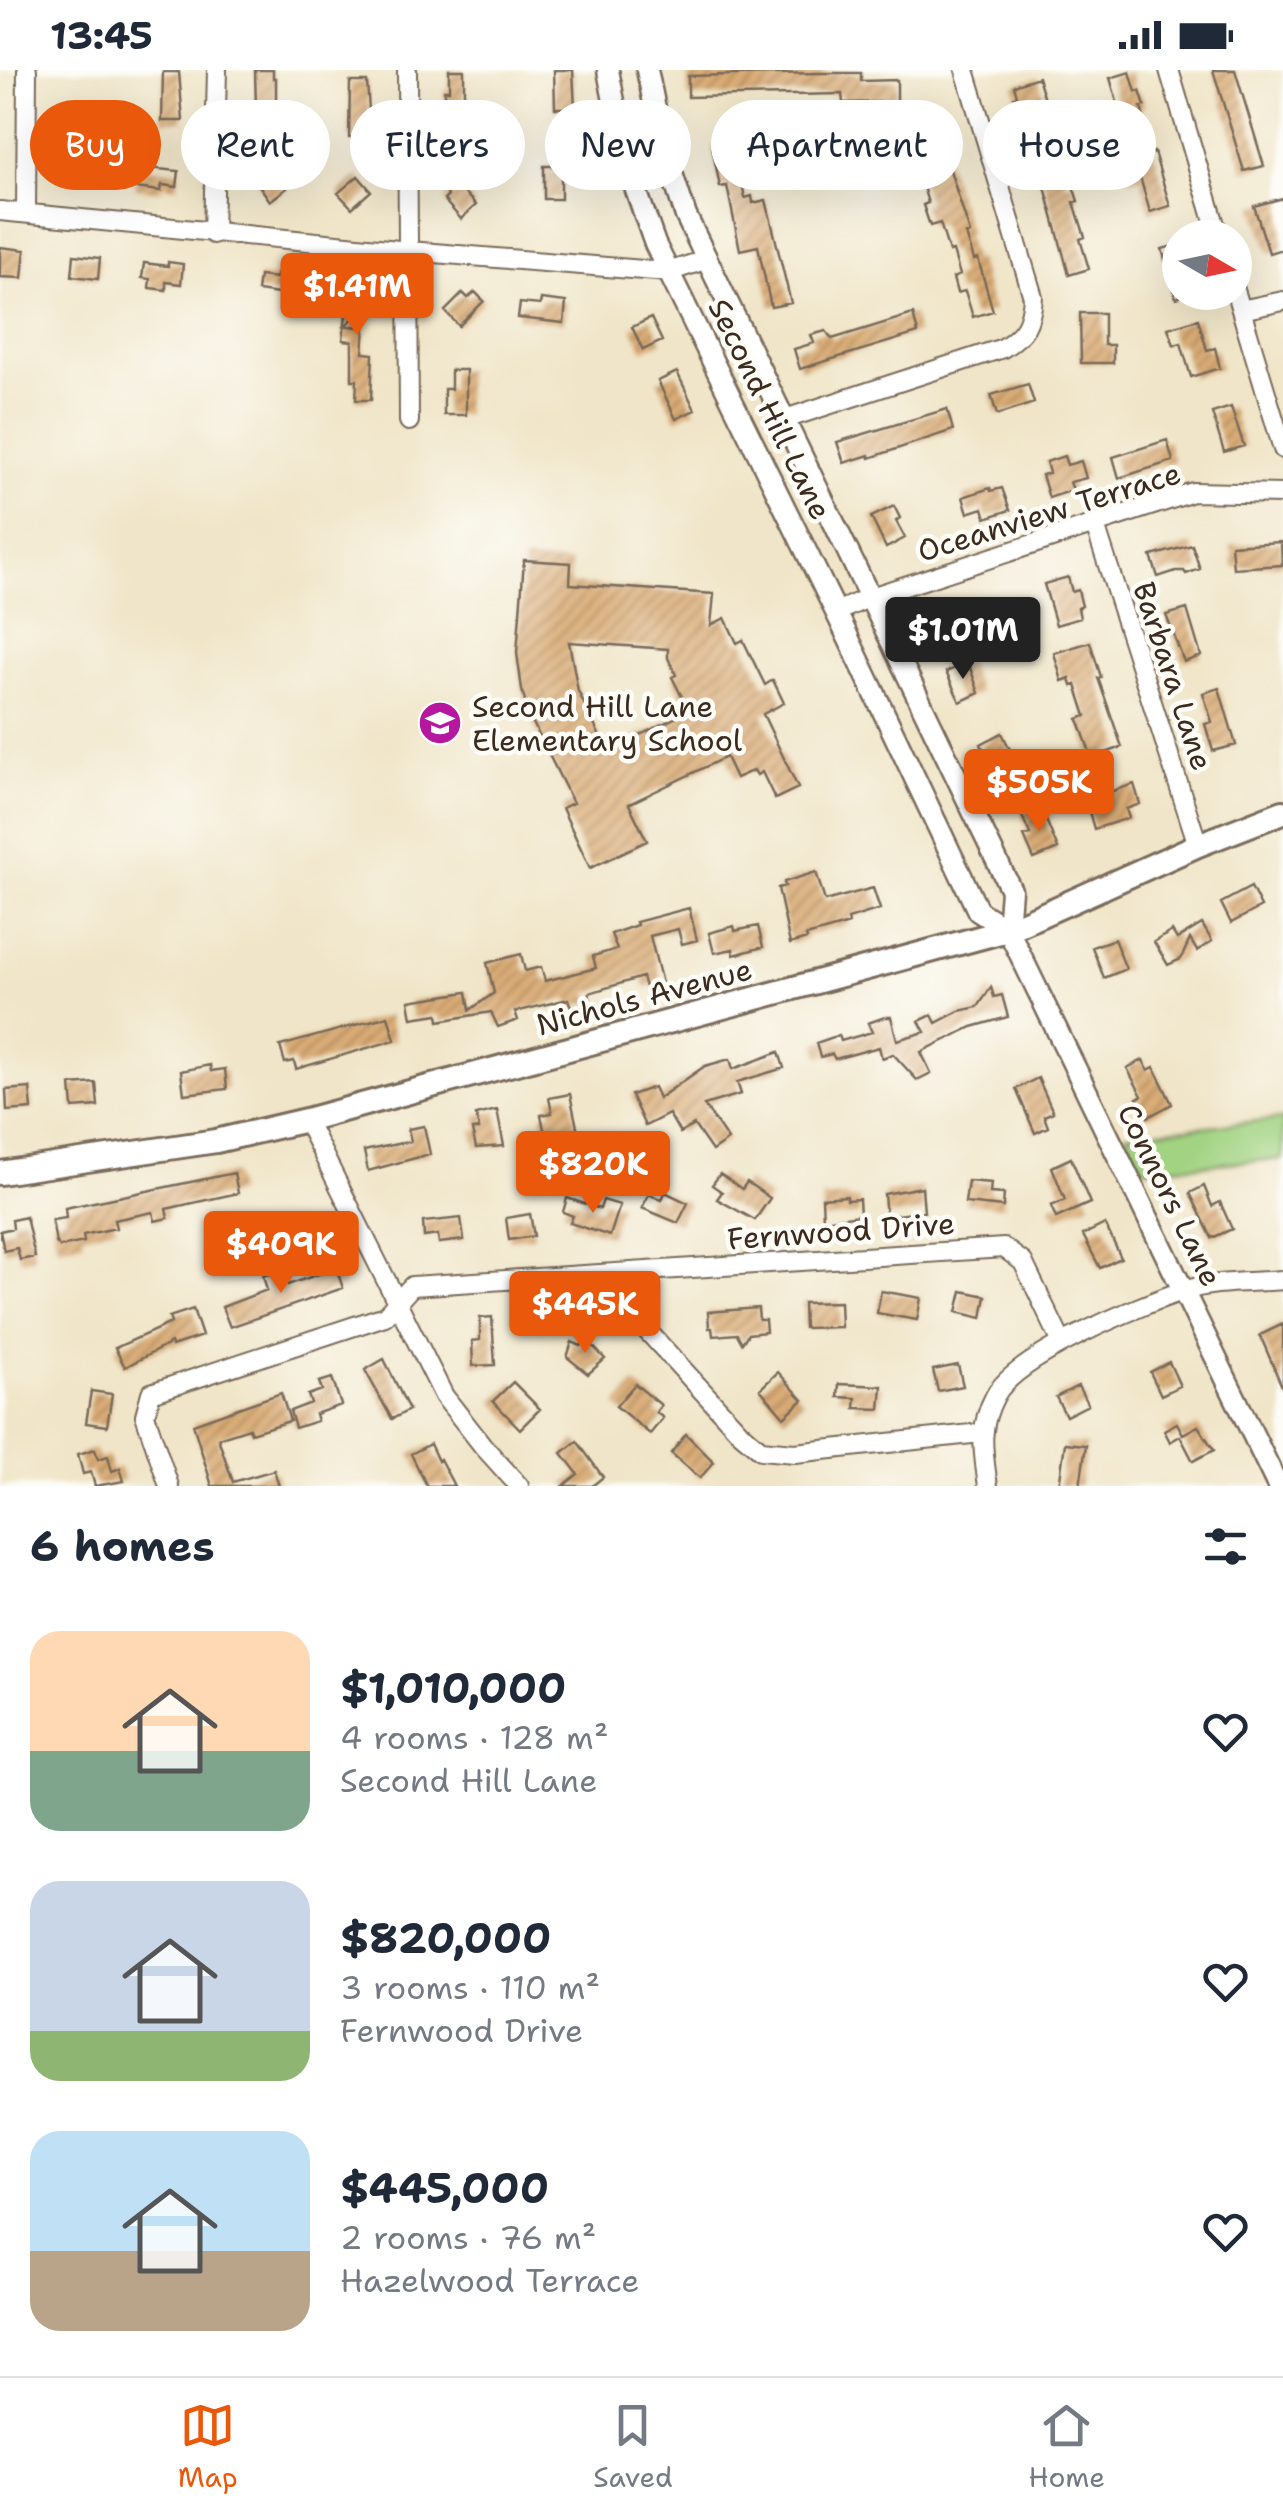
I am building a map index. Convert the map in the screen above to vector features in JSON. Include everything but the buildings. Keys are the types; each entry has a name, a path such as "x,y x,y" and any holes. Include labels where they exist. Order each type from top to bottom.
{"main road":[{"name":"Nichols Avenue","path":"0,1174 216,1141 306,1120 1008,930 1198,845 1283,812"}],"street":[{"path":"26,213 27,70"},
{"path":"213,234 216,70"},
{"path":"407,70 409,421"},
{"name":"Second Hill Lane","path":"608,70 625,159 668,272 978,911 1008,930 1011,890 686,216 663,146 647,70"},
{"path":"750,439 782,420 1003,348 1023,335 1031,318 1033,297 965,70"},
{"path":"1169,70 1215,220"},
{"path":"0,211 409,252 668,272 705,260"},
{"path":"1252,308 1283,301"},
{"path":"1241,310 1283,449"},
{"name":"Oceanview Terrace","path":"836,612 868,598 1194,492 1283,494"},
{"name":"Barbara Lane","path":"1095,524 1198,845"},
{"path":"906,765 941,749"},
{"name":"Connors Lane","path":"1008,930 1278,1486"},
{"path":"306,1120 444,1396 519,1486"},
{"name":"Fernwood Drive","path":"170,1486 145,1415 152,1393 384,1316 412,1286 1004,1248 1022,1262 1062,1343"},
{"path":"596,1276 761,1450 795,1453 981,1433"},
{"path":"988,1486 981,1433 996,1394 1007,1378 1026,1363 1062,1343 1183,1291 1283,1280"}],"green space":[{"path":"1283,1119 1283,1159 1143,1169 1126,1134"}],"place":[{"name":"Second Hill Lane Elementary School","path":"440,723"}]}
